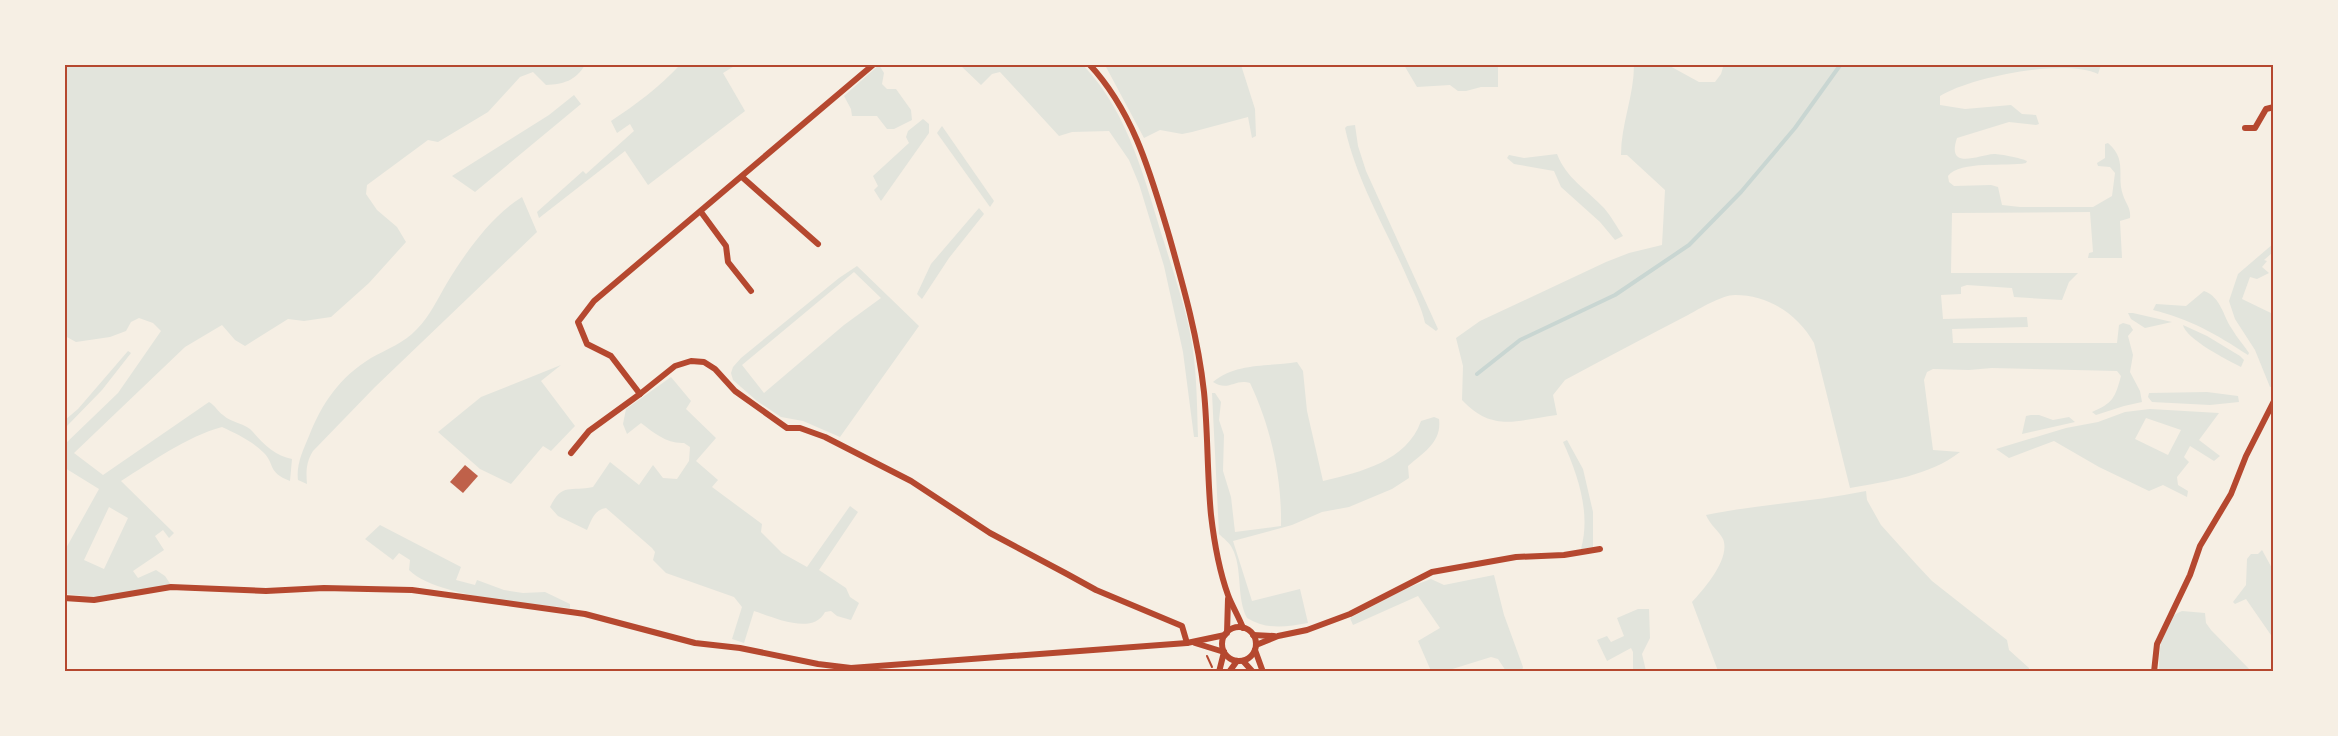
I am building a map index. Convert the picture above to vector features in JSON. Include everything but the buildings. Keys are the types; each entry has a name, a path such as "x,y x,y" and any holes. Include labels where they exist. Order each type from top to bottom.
{"street":[{"path":"640,394 611,356 587,344 578,322 594,301 874,64"},
{"path":"1089,64 1096,68 1112,91 1132,128 1145,159 1189,308 1199,350 1204,395 1211,516 1228,595 1243,628 1253,635 1278,636 1307,630 1350,614 1432,572 1516,556 1564,555 1600,549"},
{"path":"2245,128 2255,128 2266,109 2274,107"},
{"path":"742,177 818,244"},
{"path":"701,212 726,246 728,262 751,291"},
{"path":"571,453 589,431 675,366 691,361 704,362 715,369 735,391 787,428 800,428 825,436 911,481 990,533 1086,585 1182,626 1191,643 1224,652"},
{"path":"2154,672 2157,644 2190,575 2200,546 2231,495 2246,456 2274,401"},
{"path":"64,598 94,600 171,587 266,591 324,588 412,590 585,614 695,643 740,648 818,664 851,668 1191,643 1226,634 1234,628 1243,628"},
{"path":"1228,595 1226,634 1222,645 1224,652 1230,659 1240,661 1253,672"},
{"path":"1253,635 1263,672"},
{"path":"1229,672 1240,661 1250,657 1256,647 1278,636"},
{"path":"1217,670 1224,652"}],"path":[{"path":"1205,647 1209,663 1217,670"}],"shaded area":[{"path":"1724,64 2101,65 2098,74 2064,68 1994,76 1940,96 1940,105 1965,109 2011,105 2022,114 2036,115 2039,124 2009,122 1957,138 1956,155 1960,158 1994,154 2027,161 2018,164 1973,166 1954,171 1948,176 1949,182 1954,186 1991,185 1998,187 2002,205 2093,207 2112,196 2115,173 2110,167 2098,166 2097,163 2105,158 2105,144 2108,143 2114,149 2120,162 2121,188 2130,215 2130,218 2120,221 2122,258 2088,258 2089,253 2093,252 2090,212 1952,213 1951,273 2078,273 2069,282 2062,300 2014,297 2012,288 1967,285 1961,287 1961,294 1941,295 1943,319 2027,317 2028,327 1952,329 1953,343 2117,343 2119,325 2123,323 2130,325 2133,330 2128,336 2133,355 2130,372 2140,391 2142,402 2096,415 2092,412 2105,406 2115,395 2121,376 2117,371 1933,369 1927,372 1924,380 1933,450 1960,452 1922,472 1850,488 1814,343 1800,323 1781,308 1759,298 1735,295 1711,303 1565,380 1553,395 1557,415 1506,422 1484,417 1473,410 1462,400 1463,366 1456,338 1480,321 1606,262 1629,253 1662,245 1665,190 1627,155 1621,155 1634,65 1668,65 1699,82 1715,82"},
{"path":"65,65 585,65 573,78 558,84 546,85 533,72 520,77 488,112 438,142 428,140 367,185 366,194 377,210 397,227 406,242 369,283 331,317 304,321 288,319 245,346 235,340 222,325 185,347 74,453 103,475 209,402 226,418 250,429 270,449 292,459 290,481 275,471 259,449 222,427 183,443 121,481 174,533 169,538 163,530 155,536 164,550 133,571 138,578 156,570 165,576 173,588 109,598 65,594 65,550 99,489 65,468 65,444 118,393 161,331 153,323 139,318 131,322 126,331 110,337 76,342 65,336","holes":["109,507 128,518 104,569 84,560"]},
{"path":"680,65 736,65 723,73 745,111 648,185 625,151 539,218 537,212 583,171 586,174 634,131 630,124 617,133 611,121 647,95"},
{"path":"879,65 884,73 882,84 887,89 896,89 911,110 912,120 894,129 887,129 877,116 852,116 844,96"},
{"path":"960,65 1083,65 1113,105 1143,173 1185,311 1194,362 1198,437 1194,437 1183,352 1164,266 1139,184 1129,160 1109,131 1072,132 1059,136 1000,72 992,74 981,85"},
{"path":"1105,65 1241,65 1255,109 1256,136 1252,138 1248,117 1182,134 1160,130 1144,138"},
{"path":"1404,65 1503,65 1498,66 1498,87 1458,91 1450,85 1417,87"},
{"path":"574,95 581,104 475,192 452,176 549,115"},
{"path":"923,119 929,124 929,133 881,201 874,190 878,186 873,176 909,143 906,137 908,131"},
{"path":"1355,125 1358,146 1366,171 1438,329 1436,331 1425,323 1417,298 1357,168 1345,128"},
{"path":"942,126 994,201 990,207 937,133"},
{"path":"1557,154 1566,170 1604,208 1623,236 1615,240 1600,222 1561,187 1554,171 1514,164 1507,158 1509,155 1524,158"},
{"path":"522,197 537,232 375,387 313,451 307,467 307,484 298,480 299,463 304,447 314,424 333,392 360,365 401,342 422,324 454,271 480,235 500,214"},
{"path":"979,208 984,214 949,258 922,299 917,294 931,264"},
{"path":"2273,244 2273,252 2264,260 2267,261 2262,267 2269,273 2257,279 2250,277 2242,299 2273,314 2274,386 2270,387 2255,350 2235,319 2229,301 2238,274"},
{"path":"857,266 919,326 840,437 803,421 781,417 757,401 733,380 731,373 741,358","holes":["854,272 881,298 844,325 764,393 742,365"]},
{"path":"2204,291 2218,302 2229,324 2249,353 2248,355 2202,328 2153,310 2156,304 2186,306"},
{"path":"2128,313 2172,322 2145,328 2131,319"},
{"path":"2183,325 2207,336 2240,356 2244,360 2241,367 2199,343"},
{"path":"128,351 131,353 102,390 65,428 65,420 78,409"},
{"path":"1297,362 1303,371 1307,411 1323,481 1381,463 1405,446 1421,421 1434,417 1439,419 1439,427 1431,446 1408,466 1409,478 1392,489 1349,507 1322,512 1292,525 1233,541 1252,601 1300,589 1308,623 1269,626 1247,618 1235,556 1230,544 1219,534 1212,393 1215,393 1221,402 1219,420 1224,435 1223,471 1231,497 1235,532 1281,526 1280,490 1274,453 1264,417 1250,383 1240,382 1223,386 1213,382 1242,368"},
{"path":"561,365 541,381 575,426 551,451 543,446 511,484 480,469 438,432 481,397"},
{"path":"671,377 691,401 686,409 716,438 696,461 718,480 712,487 762,524 761,532 782,553 807,567 850,506 858,512 819,570 846,588 850,597 859,603 851,620 837,616 831,611 825,612 812,623 802,624 754,611 744,643 732,639 742,607 734,597 666,573 653,560 655,552 652,548 606,508 596,513 587,530 558,516 550,507 554,499 563,491 593,487 610,462 639,485 653,465 663,478 677,479 689,461 690,447 684,443 666,440 641,423 627,434 623,424 626,409"},
{"path":"2207,392 2238,396 2239,402 2210,405 2152,402 2148,397 2149,393"},
{"path":"2150,409 2219,413 2199,440 2220,456 2214,461 2190,446 2184,457 2189,462 2177,477 2178,485 2188,491 2187,497 2163,485 2149,491 2099,467 2054,441 2009,458 1996,449 2066,428 2098,422 2125,412","holes":["2146,418 2181,430 2168,455 2135,439"]},
{"path":"2026,416 2053,420 2069,417 2075,422 2022,434"},
{"path":"1567,440 1583,469 1593,512 1593,547 1581,549 1585,522 1584,508 1574,468 1563,442"},
{"path":"1866,491 1867,500 1881,525 1917,565 1932,581 2007,640 2009,650 2029,668 2029,671 1718,671 1692,602 1715,573 1723,555 1723,539 1706,515"},
{"path":"380,525 461,567 456,580 475,585 477,580 504,590 523,593 545,592 570,604 570,608 485,598 440,587 409,570 410,560 399,553 393,560 365,539"},
{"path":"2262,550 2273,570 2273,638 2246,599 2235,604 2233,602 2246,585 2247,559 2251,554 2258,554"},
{"path":"1494,575 1504,615 1523,667 1522,671 1506,671 1498,659 1491,657 1446,671 1431,671 1418,641 1440,628 1418,596 1353,625 1350,618 1407,588 1431,579 1444,585"},
{"path":"1638,609 1649,609 1650,638 1642,654 1646,671 1633,671 1631,648 1607,661 1597,640 1607,636 1611,642 1624,636 1617,618"},
{"path":"2182,611 2205,613 2206,623 2211,630 2251,671 2159,672 2160,646 2165,629 2169,621"}],"waterway":[{"path":"1477,374 1520,340 1615,295 1689,245 1741,192 1795,128 1841,64"}]}
